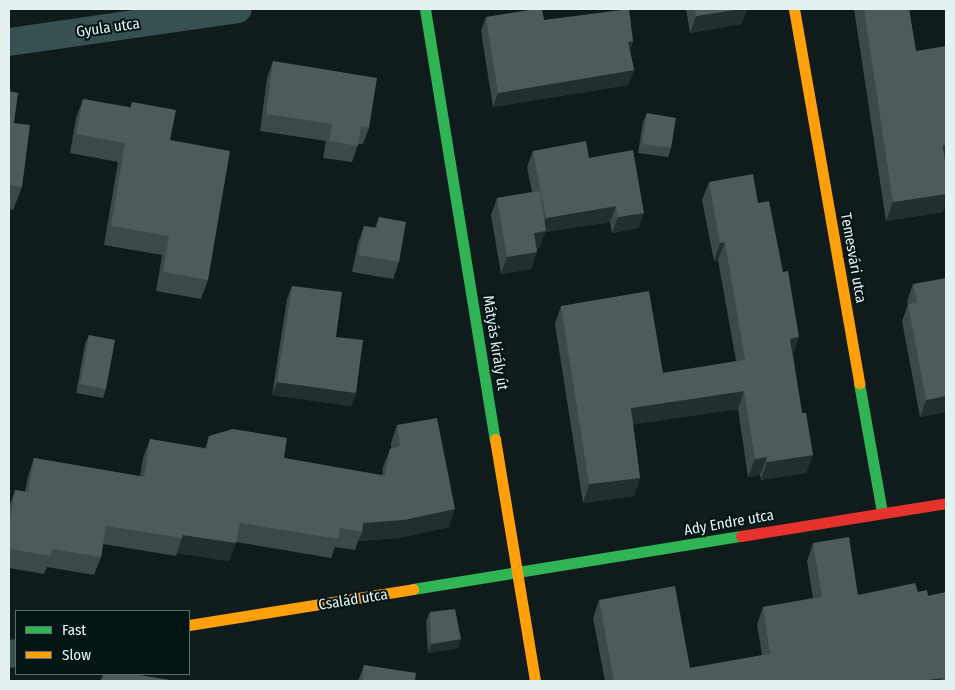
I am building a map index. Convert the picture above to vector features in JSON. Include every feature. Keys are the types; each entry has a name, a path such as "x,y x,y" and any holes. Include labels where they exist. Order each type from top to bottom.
{"street":[{"name":"Gyula utca","path":"9,42 238,9"},
{"name":"Mátyás király út","path":"425,9 535,681"},
{"name":"Temesvári utca","path":"794,9 882,512"},
{"name":"Ady Endre utca","path":"517,574 882,512 946,503"},
{"name":"Család utca","path":"190,626 517,574"}],"building":[{"path":"542,9 544,20 629,9 633,41 628,42 634,70 498,93 486,17"},
{"path":"695,9 740,9 696,16"},
{"path":"864,9 909,9 916,51 946,46 946,145 943,145 946,194 893,202"},
{"path":"273,61 377,78 369,128 361,126 358,146 329,141 332,124 266,114"},
{"path":"9,91 18,93 14,123 30,125 22,187 9,185"},
{"path":"83,99 131,108 132,102 176,110 170,140 230,151 208,280 163,272 169,236 111,226 125,143 76,134"},
{"path":"647,113 676,118 671,148 642,144"},
{"path":"586,141 589,158 633,150 644,213 618,217 616,206 546,218 533,151"},
{"path":"753,174 758,203 769,201 783,272 788,271 799,337 790,339 802,413 806,413 813,455 767,462 767,457 755,459 744,391 631,408 640,478 589,484 561,306 649,291 663,373 745,360 725,242 720,243 709,182"},
{"path":"540,191 546,231 534,233 537,252 507,257 497,198"},
{"path":"379,217 406,222 399,262 358,255 364,226 377,228"},
{"path":"946,278 946,396 926,400 908,304 917,302 913,284"},
{"path":"292,286 342,292 336,337 363,340 356,393 277,382"},
{"path":"89,335 115,340 106,389 80,384"},
{"path":"437,418 455,509 404,520 363,523 362,532 340,528 338,539 240,523 236,543 183,535 182,538 106,526 101,557 52,549 51,556 9,549 9,526 15,490 28,492 34,458 144,477 150,439 207,449 209,436 233,429 287,438 284,458 385,476 390,449 400,446 397,425"},
{"path":"849,537 858,595 915,583 918,592 927,590 928,596 946,592 946,679 920,681 614,681 599,600 675,586 690,668 770,654 763,607 822,597 813,543"},
{"path":"455,609 461,639 431,644 430,612"},
{"path":"364,665 416,673 415,681 362,681"},
{"path":"104,675 138,675 176,681 102,681"}],"traffic: fast":[{"path":"425,9 495,439"},
{"path":"859,383 882,512"},
{"path":"413,589 741,536"}],"traffic: slow":[{"path":"794,9 859,383"},
{"path":"495,439 535,681"},
{"path":"190,625 413,589"}],"traffic: jam":[{"path":"741,536 946,503"}]}
